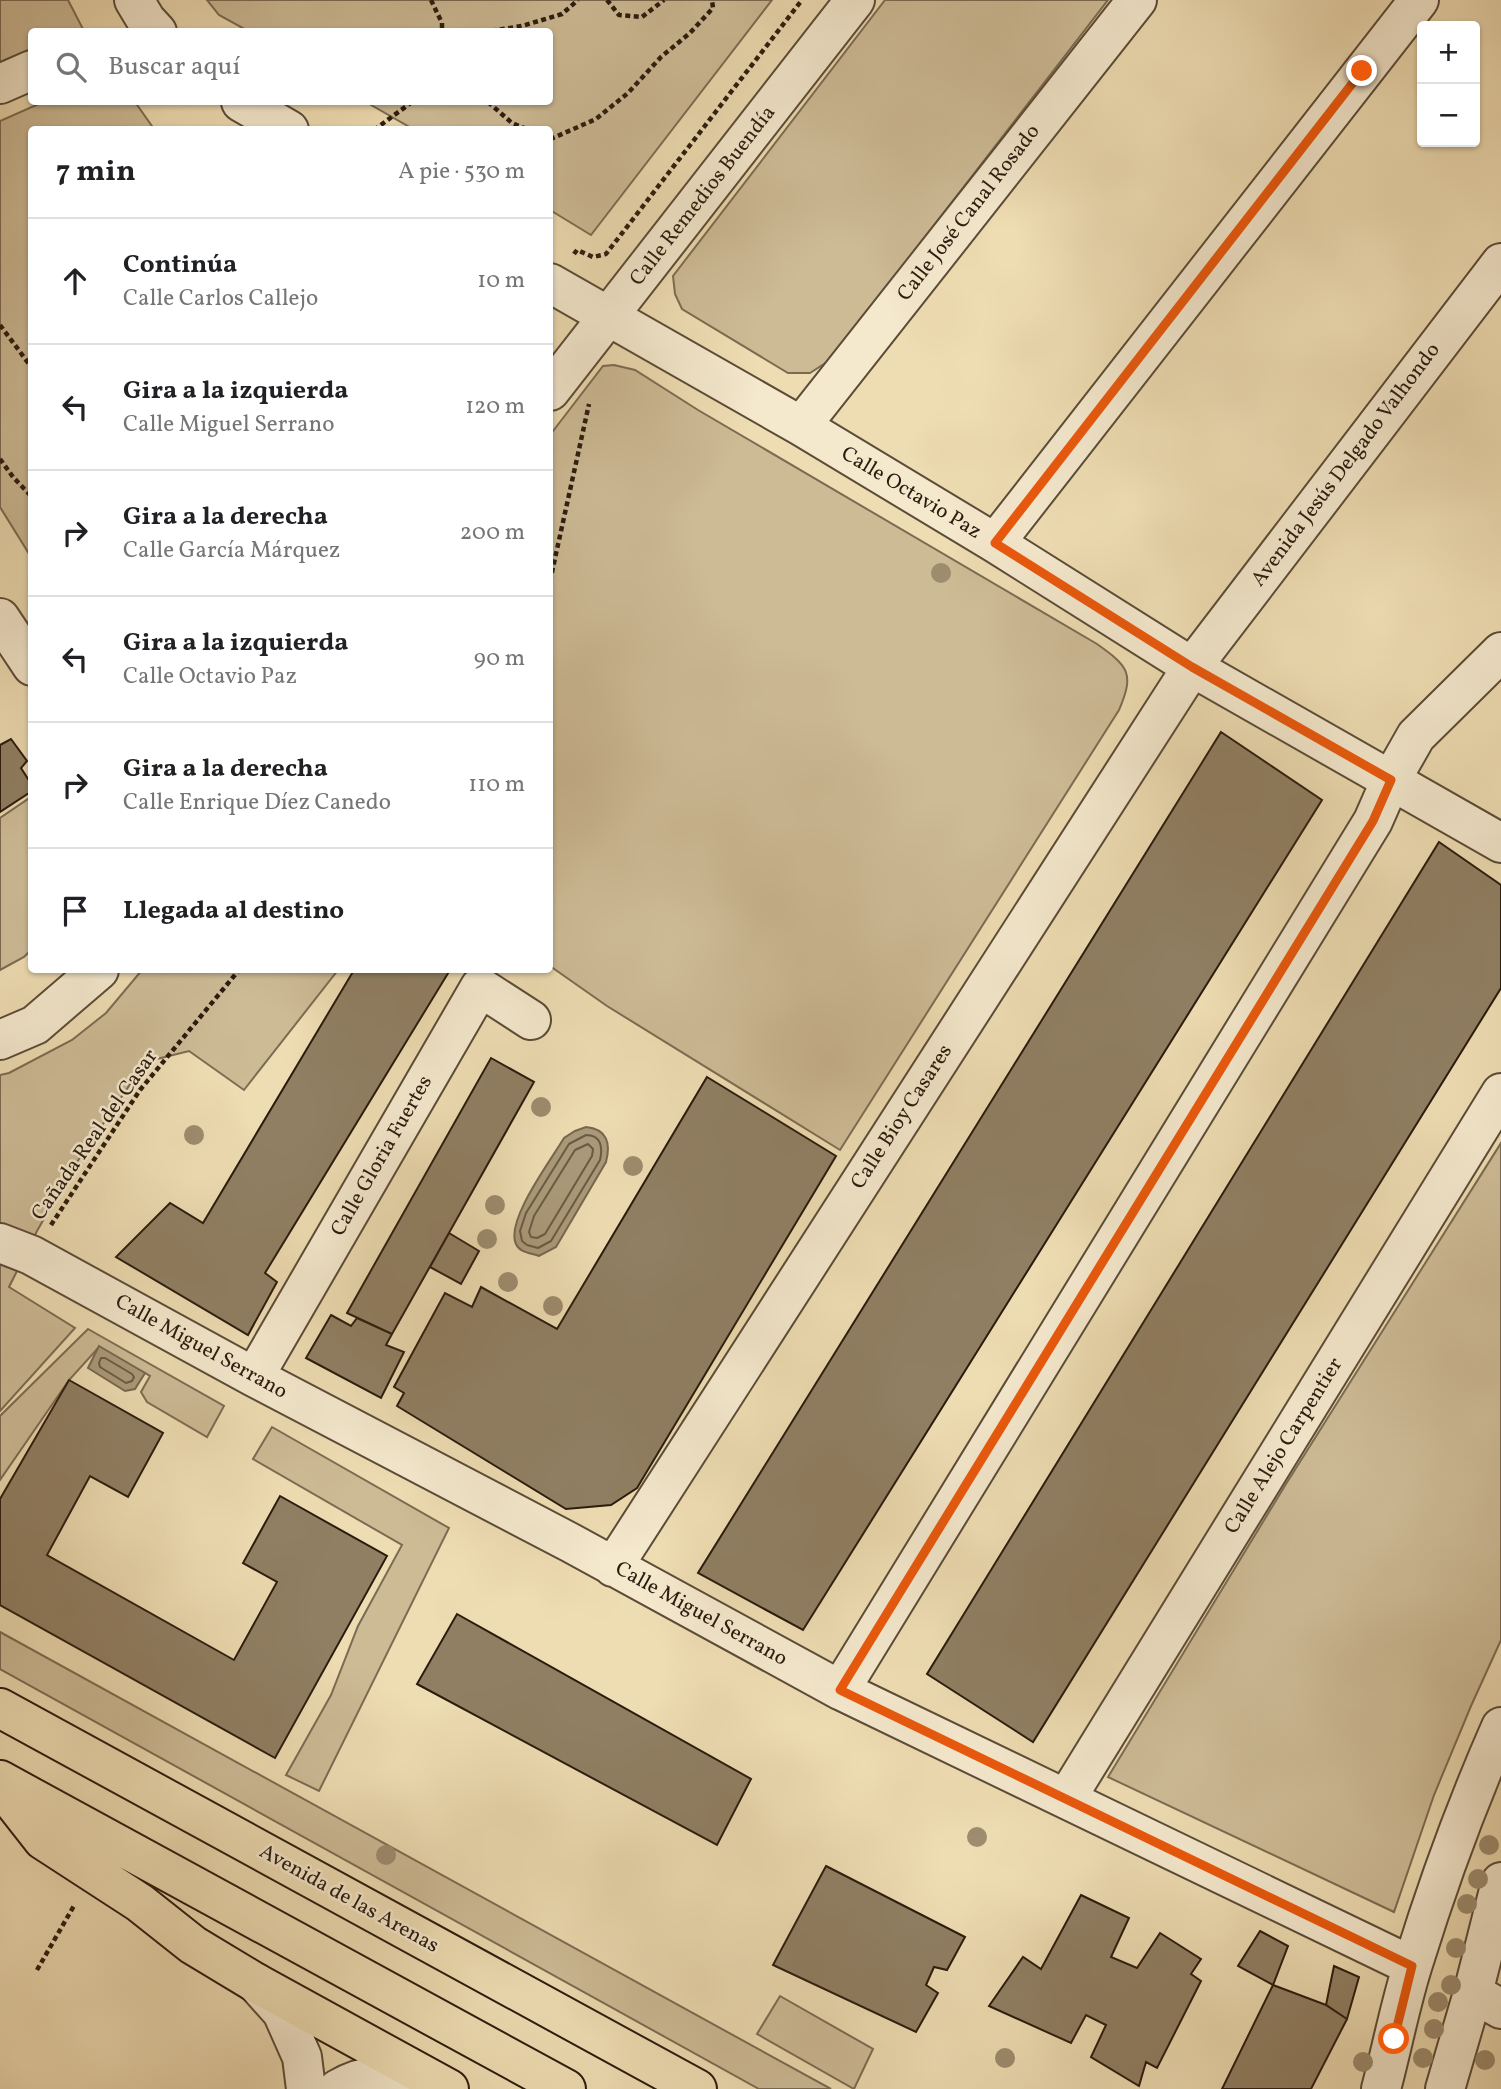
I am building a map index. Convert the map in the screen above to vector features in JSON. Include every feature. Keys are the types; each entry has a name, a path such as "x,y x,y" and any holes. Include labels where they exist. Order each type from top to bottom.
{"highway":[{"name":"Avenida de las Arenas","path":"0,1708 697,2089"},
{"path":"0,1782 43,1839 140,1903 193,1945 436,2083"},
{"path":"0,1782 566,2089"}],"street":[{"name":"Calle Remedios Buendía","path":"553,387 855,0"},
{"name":"Calle José Canal Rosado","path":"801,426 1137,0"},
{"path":"995,543 1419,0"},
{"path":"0,83 28,72"},
{"path":"246,105 282,126"},
{"name":"Avenida Jesús Delgado Valhondo","path":"1192,667 1501,263"},
{"name":"Calle Octavio Paz","path":"559,272 608,317 801,426 995,543 1192,667 1501,843"},
{"path":"0,618 28,660"},
{"path":"840,1690 1373,821 1391,780 1416,736 1501,652"},
{"name":"Calle Bioy Casares","path":"613,1567 1192,667"},
{"path":"0,1040 35,1025 96,973"},
{"name":"Calle Gloria Fuertes","path":"254,1377 480,988 531,1020"},
{"name":"Calle Alejo Carpentier","path":"1066,1799 1501,1093"},
{"name":"Calle Miguel Serrano","path":"15,1249 571,1543 840,1690 1412,1966"},
{"path":"1381,2089 1412,1966 1465,1815 1501,1727"},
{"path":"1445,2089 1487,2001 1501,1882"},
{"path":"256,1983 282,2012 302,2057 306,2089"},
{"path":"338,2089 360,2079 389,2074 436,2083"}],"path":[{"path":"431,0 442,28"},
{"path":"509,28 562,14 578,0"},
{"path":"607,0 619,15 642,17 664,0"},
{"path":"553,138 596,119 628,93 661,57 690,33 713,8 712,0"},
{"path":"559,272 577,250 593,257 606,254 802,0"},
{"path":"379,126 408,105"},
{"path":"491,105 519,126"},
{"path":"0,325 28,363"},
{"path":"553,567 590,396"},
{"path":"0,459 28,492"},
{"name":"Cañada Real del Casar","path":"15,1249 237,973"},
{"path":"37,1970 75,1904"}],"shaded area":[{"path":"0,0 68,0 82,28 28,28 28,50 0,62"},
{"path":"207,0 772,0 591,235 553,212 553,126 408,126 371,105 553,105 553,28 243,28 219,15"},
{"path":"885,0 1108,0 830,360 810,373 788,373 682,309 675,294 673,276"},
{"path":"36,105 137,105 152,126 28,126 28,552 0,507 0,121"},
{"path":"614,365 635,370 698,410 1097,644 1116,658 1126,671 1127,687 1119,710 840,1150 607,1006 553,968 553,431 603,366"},
{"path":"28,799 28,953 0,970 0,818"},
{"path":"139,973 336,973 244,1090 189,1051 153,1060 131,1083 73,1168 9,1287 75,1328 0,1411 0,1075 9,1073 72,1040 106,1013"},
{"path":"1501,1143 1501,1640 1434,1795 1394,1912 1108,1777 1286,1484"},
{"path":"88,1329 224,1406 207,1437 147,1402 141,1392 150,1376 99,1347 69,1380 0,1480 0,1416"},
{"path":"272,1427 449,1528 319,1791 286,1775 331,1695 358,1626 402,1545 253,1459"},
{"path":"0,1632 831,2089 759,2089 0,1669"},
{"path":"780,1996 873,2049 854,2089 757,2034"}],"water":[{"path":"586,1127 599,1131 606,1138 606,1162 556,1247 539,1256 523,1251 516,1244 514,1234 523,1206 564,1138"},
{"path":"99,1346 145,1373 135,1389 125,1391 88,1368"}],"building":[{"path":"1221,732 1322,800 803,1630 698,1573"},
{"path":"11,739 27,761 21,768 28,779 28,794 0,812 0,745"},
{"path":"1439,842 1501,885 1501,988 1033,1742 927,1674"},
{"path":"352,973 448,973 265,1273 277,1282 248,1335 116,1257 170,1203 203,1223"},
{"path":"491,1058 534,1082 392,1334 347,1313"},
{"path":"707,1077 836,1156 637,1488 611,1505 566,1509 397,1406 404,1393 394,1387 445,1293 472,1307 481,1287 557,1329"},
{"path":"449,1233 479,1251 461,1284 430,1267"},
{"path":"331,1315 351,1326 357,1318 392,1334 386,1345 404,1352 381,1398 306,1358"},
{"path":"69,1380 163,1433 128,1497 90,1476 47,1555 234,1660 277,1582 243,1563 280,1496 387,1556 275,1758 0,1605 0,1499"},
{"path":"457,1614 751,1779 717,1845 417,1684"},
{"path":"826,1866 965,1937 947,1970 934,1967 926,1985 938,1993 916,2032 773,1965"},
{"path":"1081,1895 1129,1918 1111,1957 1137,1968 1160,1933 1201,1959 1191,1974 1201,1981 1157,2068 1146,2062 1139,2086 1091,2057 1106,2025 1086,2015 1071,2043 989,2006 1023,1957 1041,1969"},
{"path":"1260,1931 1288,1946 1273,1985 1238,1966"},
{"path":"1334,1966 1359,1977 1347,2019 1326,2005"},
{"path":"1273,1985 1326,2005 1347,2019 1311,2089 1222,2089"}],"route":[{"path":"1362,71 995,543 1192,667 1391,780 1373,821 840,1690 1412,1966 1394,2039"}]}
